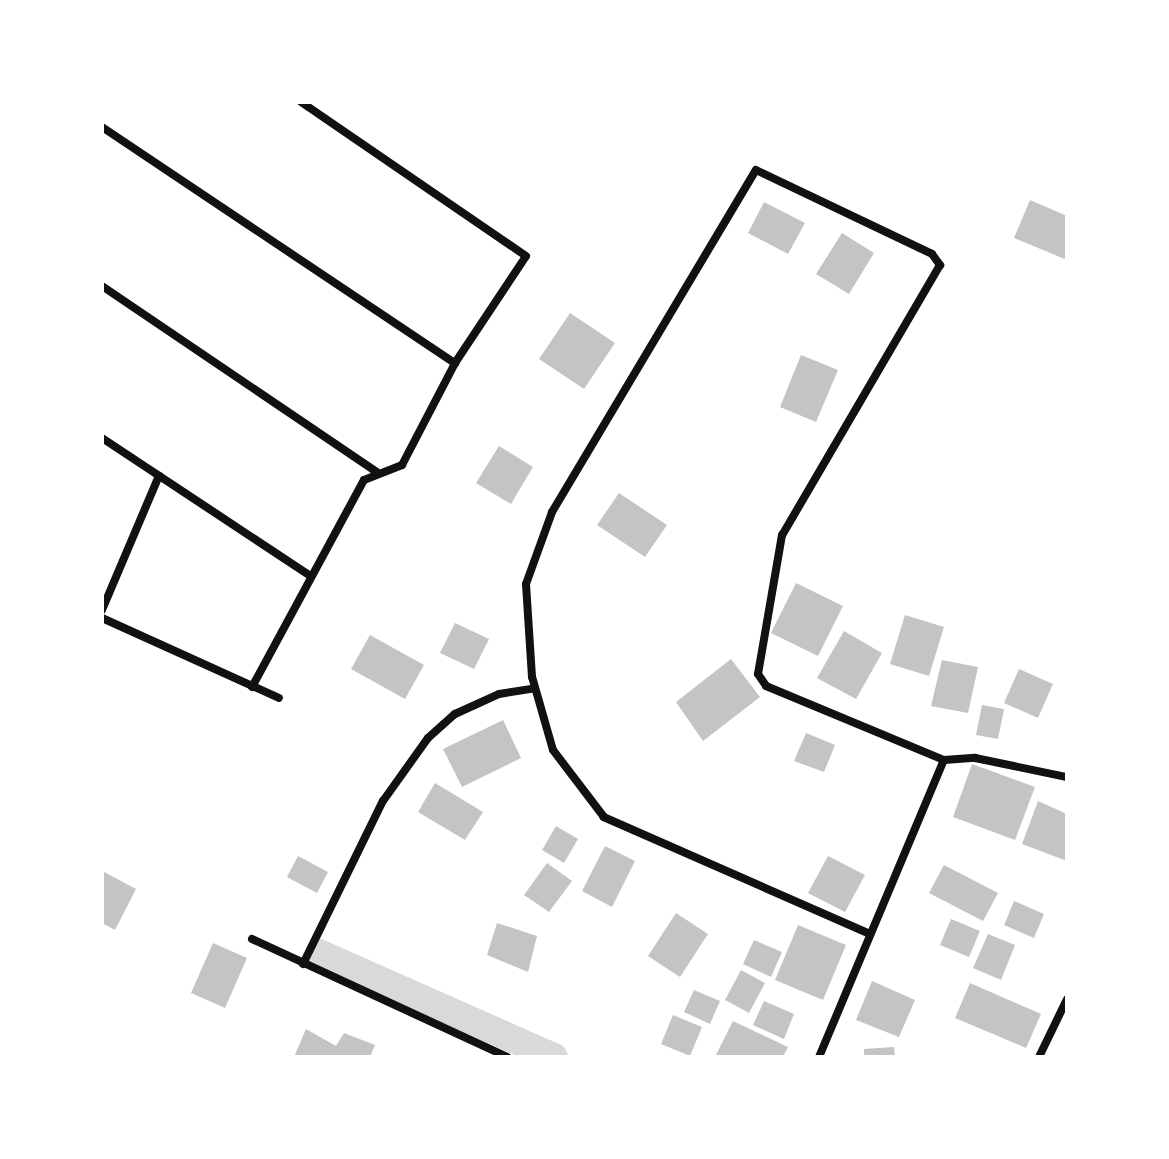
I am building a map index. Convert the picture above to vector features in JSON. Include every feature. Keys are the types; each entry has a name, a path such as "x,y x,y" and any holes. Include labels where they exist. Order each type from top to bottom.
{"street":[{"path":"252,687 309,575 364,480 377,472 402,465 455,363 526,256 301,102"},
{"path":"102,127 455,363"},
{"path":"870,934 604,817 553,750 535,688 526,584 552,512 756,170 932,254 940,265 782,535 758,674 766,686 944,760 975,758 1067,777"},
{"path":"102,286 377,472"},
{"path":"102,438 309,575"},
{"path":"102,610 159,476"},
{"path":"102,618 279,698"},
{"path":"303,964 383,801 428,738 455,714 499,694 535,688"},
{"path":"819,1057 944,760"},
{"path":"252,939 507,1057"},
{"path":"1039,1057 1067,999"}],"building":[{"path":"1030,200 1067,216 1067,260 1014,238"},
{"path":"764,202 805,223 788,254 748,233"},
{"path":"842,233 874,253 849,294 816,274"},
{"path":"570,313 615,343 584,389 539,359"},
{"path":"801,355 838,370 816,422 780,407"},
{"path":"499,446 533,467 511,504 476,483"},
{"path":"619,493 667,525 645,557 597,525"},
{"path":"796,583 843,606 818,656 771,633"},
{"path":"905,615 944,627 929,676 890,664"},
{"path":"455,623 489,639 474,669 440,653"},
{"path":"844,631 882,653 856,699 817,678"},
{"path":"370,635 424,665 405,699 351,669"},
{"path":"731,659 760,697 703,741 676,702"},
{"path":"942,660 978,667 968,713 931,706"},
{"path":"1019,669 1053,684 1038,718 1004,703"},
{"path":"982,705 1004,709 998,739 976,735"},
{"path":"503,720 521,758 462,787 443,749"},
{"path":"806,733 835,745 824,772 794,761"},
{"path":"972,764 1035,787 1015,840 953,817"},
{"path":"435,783 483,812 465,840 418,812"},
{"path":"1038,801 1067,814 1067,861 1022,844"},
{"path":"556,826 578,839 564,863 542,850"},
{"path":"605,846 635,861 612,907 582,891"},
{"path":"298,856 328,872 317,893 287,877"},
{"path":"828,856 865,875 845,912 808,893"},
{"path":"547,863 572,881 549,912 524,895"},
{"path":"944,865 998,893 983,921 929,893"},
{"path":"104,872 136,889 115,930 102,923"},
{"path":"1014,901 1044,914 1034,938 1004,925"},
{"path":"676,913 708,934 680,977 648,956"},
{"path":"951,919 980,931 969,957 940,945"},
{"path":"497,923 537,936 528,972 487,955"},
{"path":"798,925 846,945 823,1000 775,980"},
{"path":"988,934 1015,945 1001,980 973,968"},
{"path":"754,940 782,952 771,977 743,964"},
{"path":"213,943 247,958 225,1008 191,993"},
{"path":"741,970 765,983 749,1013 725,1000"},
{"path":"872,981 915,1000 899,1037 856,1020"},
{"path":"970,983 1041,1014 1026,1048 955,1018"},
{"path":"694,990 720,1001 710,1024 684,1012"},
{"path":"764,1001 794,1014 784,1039 753,1025"},
{"path":"673,1015 702,1027 690,1056 661,1044"},
{"path":"733,1021 788,1047 783,1057 715,1057"},
{"path":"306,1029 336,1046 344,1033 375,1045 370,1057 294,1057"},
{"path":"894,1047 895,1057 864,1057 864,1049"}],"waterway":[{"path":"319,953 554,1057"}]}
